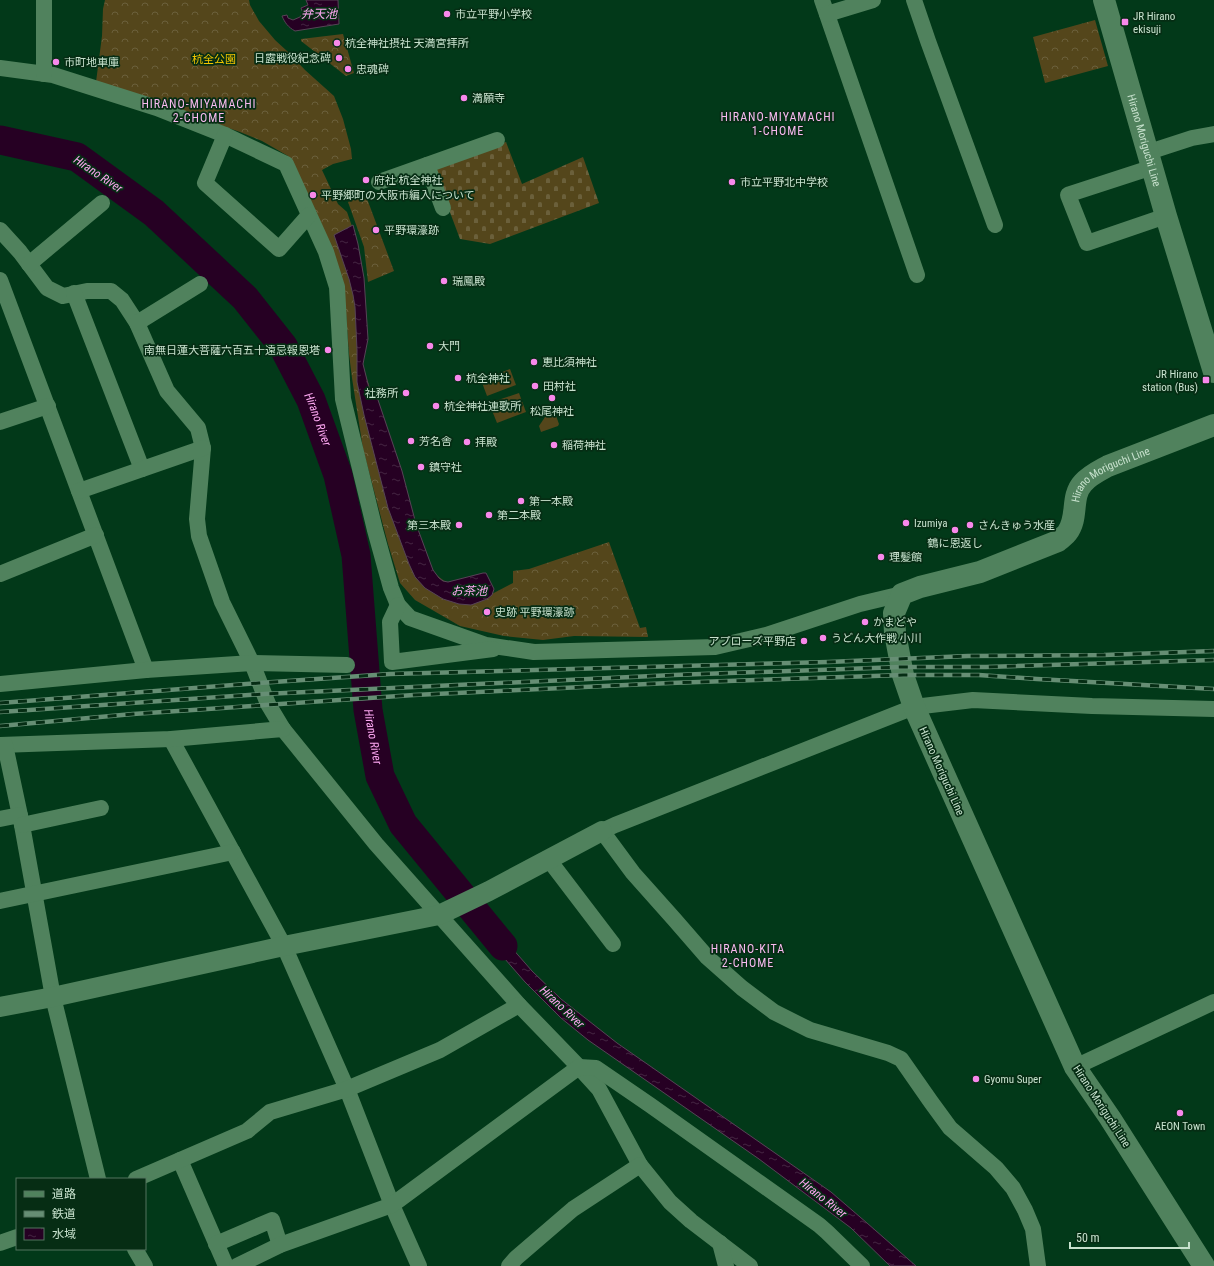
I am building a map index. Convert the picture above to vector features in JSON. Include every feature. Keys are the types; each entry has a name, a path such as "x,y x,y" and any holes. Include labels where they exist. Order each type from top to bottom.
{"main road":[{"name":"Hirano Moriguchi Line","path":"1104,0 1166,216 1214,372"},
{"name":"Hirano Moriguchi Line","path":"1204,1266 1076,1067 914,707 900,663 895,633 894,613 902,594 920,587 980,572 1058,541 1067,533 1071,525 1077,492 1082,483 1093,474 1108,466 1214,425"}],"street":[{"path":"44,0 44,74"},
{"path":"873,0 824,7 918,275"},
{"path":"914,0 995,226"},
{"path":"0,68 53,75 157,108 225,135 286,164 326,252 337,286 343,399 375,530 391,588 398,605 410,618 486,645 534,652 715,647 766,635 860,604 902,594"},
{"path":"1166,216 1087,243 1068,195 1151,160 1192,138 1214,134"},
{"path":"225,135 205,183 279,250 310,215"},
{"path":"379,182 497,140"},
{"path":"427,165 443,208"},
{"path":"29,264 102,203"},
{"path":"0,230 47,288 63,296 87,291 111,291 122,300 137,323 167,391 198,428 203,448 198,519 199,536 222,602 252,663 268,704 283,729 376,844 444,913 519,1005 599,1089 640,1165 670,1202 691,1221 750,1266"},
{"path":"0,280 146,670"},
{"path":"137,323 200,284"},
{"path":"74,293 142,469"},
{"path":"0,422 48,406"},
{"path":"79,490 203,448"},
{"path":"0,574 96,535"},
{"path":"398,605 390,622 392,662 504,648"},
{"path":"0,684 146,670 252,663 347,665"},
{"path":"0,1007 54,997 284,946 444,913 484,894 615,825 914,707 973,700 1092,706 1214,709"},
{"path":"98,1178 54,997 20,820 2,745 171,738 283,729"},
{"path":"171,738 284,946 347,1089 392,1205 419,1266"},
{"path":"0,819 20,820 101,808"},
{"path":"602,831 634,873 707,957 748,993 774,1012 810,1030 888,1053 901,1059 950,1128 996,1168 1013,1188 1033,1229 1038,1266"},
{"path":"0,901 233,852"},
{"path":"549,860 613,944"},
{"path":"1076,1067 1214,1002"},
{"path":"138,1178 247,1131 270,1112 347,1089 440,1050 519,1005"},
{"path":"237,1266 280,1245 392,1205 579,1067 596,1068 650,1105 819,1225 862,1266"},
{"path":"180,1160 226,1266"},
{"path":"509,1266 516,1258 573,1209 640,1165"},
{"path":"216,1244 272,1220 280,1245"},
{"path":"1,1241 16,1237"},
{"path":"720,1243 726,1266"},
{"path":"136,1250 145,1266"}],"green space":[{"name":"杭全公園","path":"105,0 249,0 250,5 259,21 275,40 334,96 343,119 351,149 352,159 333,164 322,170 338,204 347,212 355,235 363,270 362,364 431,571 447,583 490,595 513,583 513,571 529,569 609,542 640,628 646,627 648,637 574,636 543,640 504,636 460,626 415,600 400,583 363,449 352,378 346,314 288,156 262,141 240,132 96,82"},
{"path":"1095,20 1108,66 1045,83 1033,37"},
{"path":"343,34 354,73 346,76 301,41 301,39"},
{"path":"506,142 522,184 583,157 599,203 490,244 460,239 433,167"},
{"path":"364,195 366,196 394,271 368,282 364,247 348,202"},
{"path":"510,369 516,385 487,396 481,380"},
{"path":"519,393 526,412 497,423 489,403"},
{"path":"553,412 555,413 559,424 558,426 541,432 539,426 547,414"}],"water":[{"name":"弁天池","path":"306,0 338,0 339,24 295,31 287,25 282,16 287,15 288,18 293,20 300,17 303,13 301,8 308,5"},
{"name":"お茶池","path":"353,225 364,278 368,339 363,364 370,392 375,391 402,471 416,524 433,570 439,578 448,582 486,573 494,589 492,595 487,599 471,605 459,604 443,599 425,588 415,577 388,508 357,382 357,350 353,295 334,235"},
{"path":"485,912 503,938 532,971 561,999 617,1043 831,1192 916,1266 890,1266 851,1228 759,1159 588,1040 561,1018 525,982 471,920"}],"waterway":[{"name":"Hirano River","path":"0,140 77,157 154,213 245,298 283,346 311,400 338,475 356,555 368,710 380,776 403,824 503,946"}],"railway":[{"path":"0,703 390,674 828,662 968,656 1104,655 1214,651"},
{"path":"0,712 264,694 674,675 901,667 986,667 1214,660"},
{"path":"0,726 133,714 414,695 670,683 903,675 979,675 1214,689"}],"place":[{"name":"市立平野小学校","path":"447,14"},
{"name":"JR Hirano ekisuji","path":"1125,22"},
{"name":"杭全神社摂社 天満宮拝所","path":"337,43"},
{"name":"日露戦役紀念碑","path":"339,58"},
{"name":"市町地車庫","path":"56,62"},
{"name":"忠魂碑","path":"348,69"},
{"name":"満願寺","path":"464,98"},
{"name":"府社 杭全神社","path":"366,180"},
{"name":"市立平野北中学校","path":"732,182"},
{"name":"平野郷町の大阪市編入について","path":"313,195"},
{"name":"平野環濠跡","path":"376,230"},
{"name":"瑞鳳殿","path":"444,281"},
{"name":"大門","path":"430,346"},
{"name":"南無日蓮大菩薩六百五十遠忌報恩塔","path":"328,350"},
{"name":"恵比須神社","path":"534,362"},
{"name":"杭全神社","path":"458,378"},
{"name":"JR Hirano station (Bus)","path":"1206,380"},
{"name":"田村社","path":"535,386"},
{"name":"社務所","path":"406,393"},
{"name":"松尾神社","path":"552,398"},
{"name":"杭全神社連歌所","path":"436,406"},
{"name":"芳名舎","path":"411,441"},
{"name":"拝殿","path":"467,442"},
{"name":"稲荷神社","path":"554,445"},
{"name":"鎮守社","path":"421,467"},
{"name":"第一本殿","path":"521,501"},
{"name":"第二本殿","path":"489,515"},
{"name":"Izumiya","path":"906,523"},
{"name":"第三本殿","path":"459,525"},
{"name":"さんきゅう水産","path":"970,525"},
{"name":"鶴に恩返し","path":"955,530"},
{"name":"理髪館","path":"881,557"},
{"name":"史跡 平野環濠跡","path":"487,612"},
{"name":"かまどや","path":"865,622"},
{"name":"うどん大作戦 小川","path":"823,638"},
{"name":"アプローズ平野店","path":"804,641"},
{"name":"Gyomu Super","path":"976,1079"},
{"name":"AEON Town","path":"1180,1113"}],"district":[{"name":"HIRANO-MIYAMACHI 2-CHOME","path":"199,111"},
{"name":"HIRANO-MIYAMACHI 1-CHOME","path":"778,124"},
{"name":"HIRANO-KITA 2-CHOME","path":"748,956"}]}
